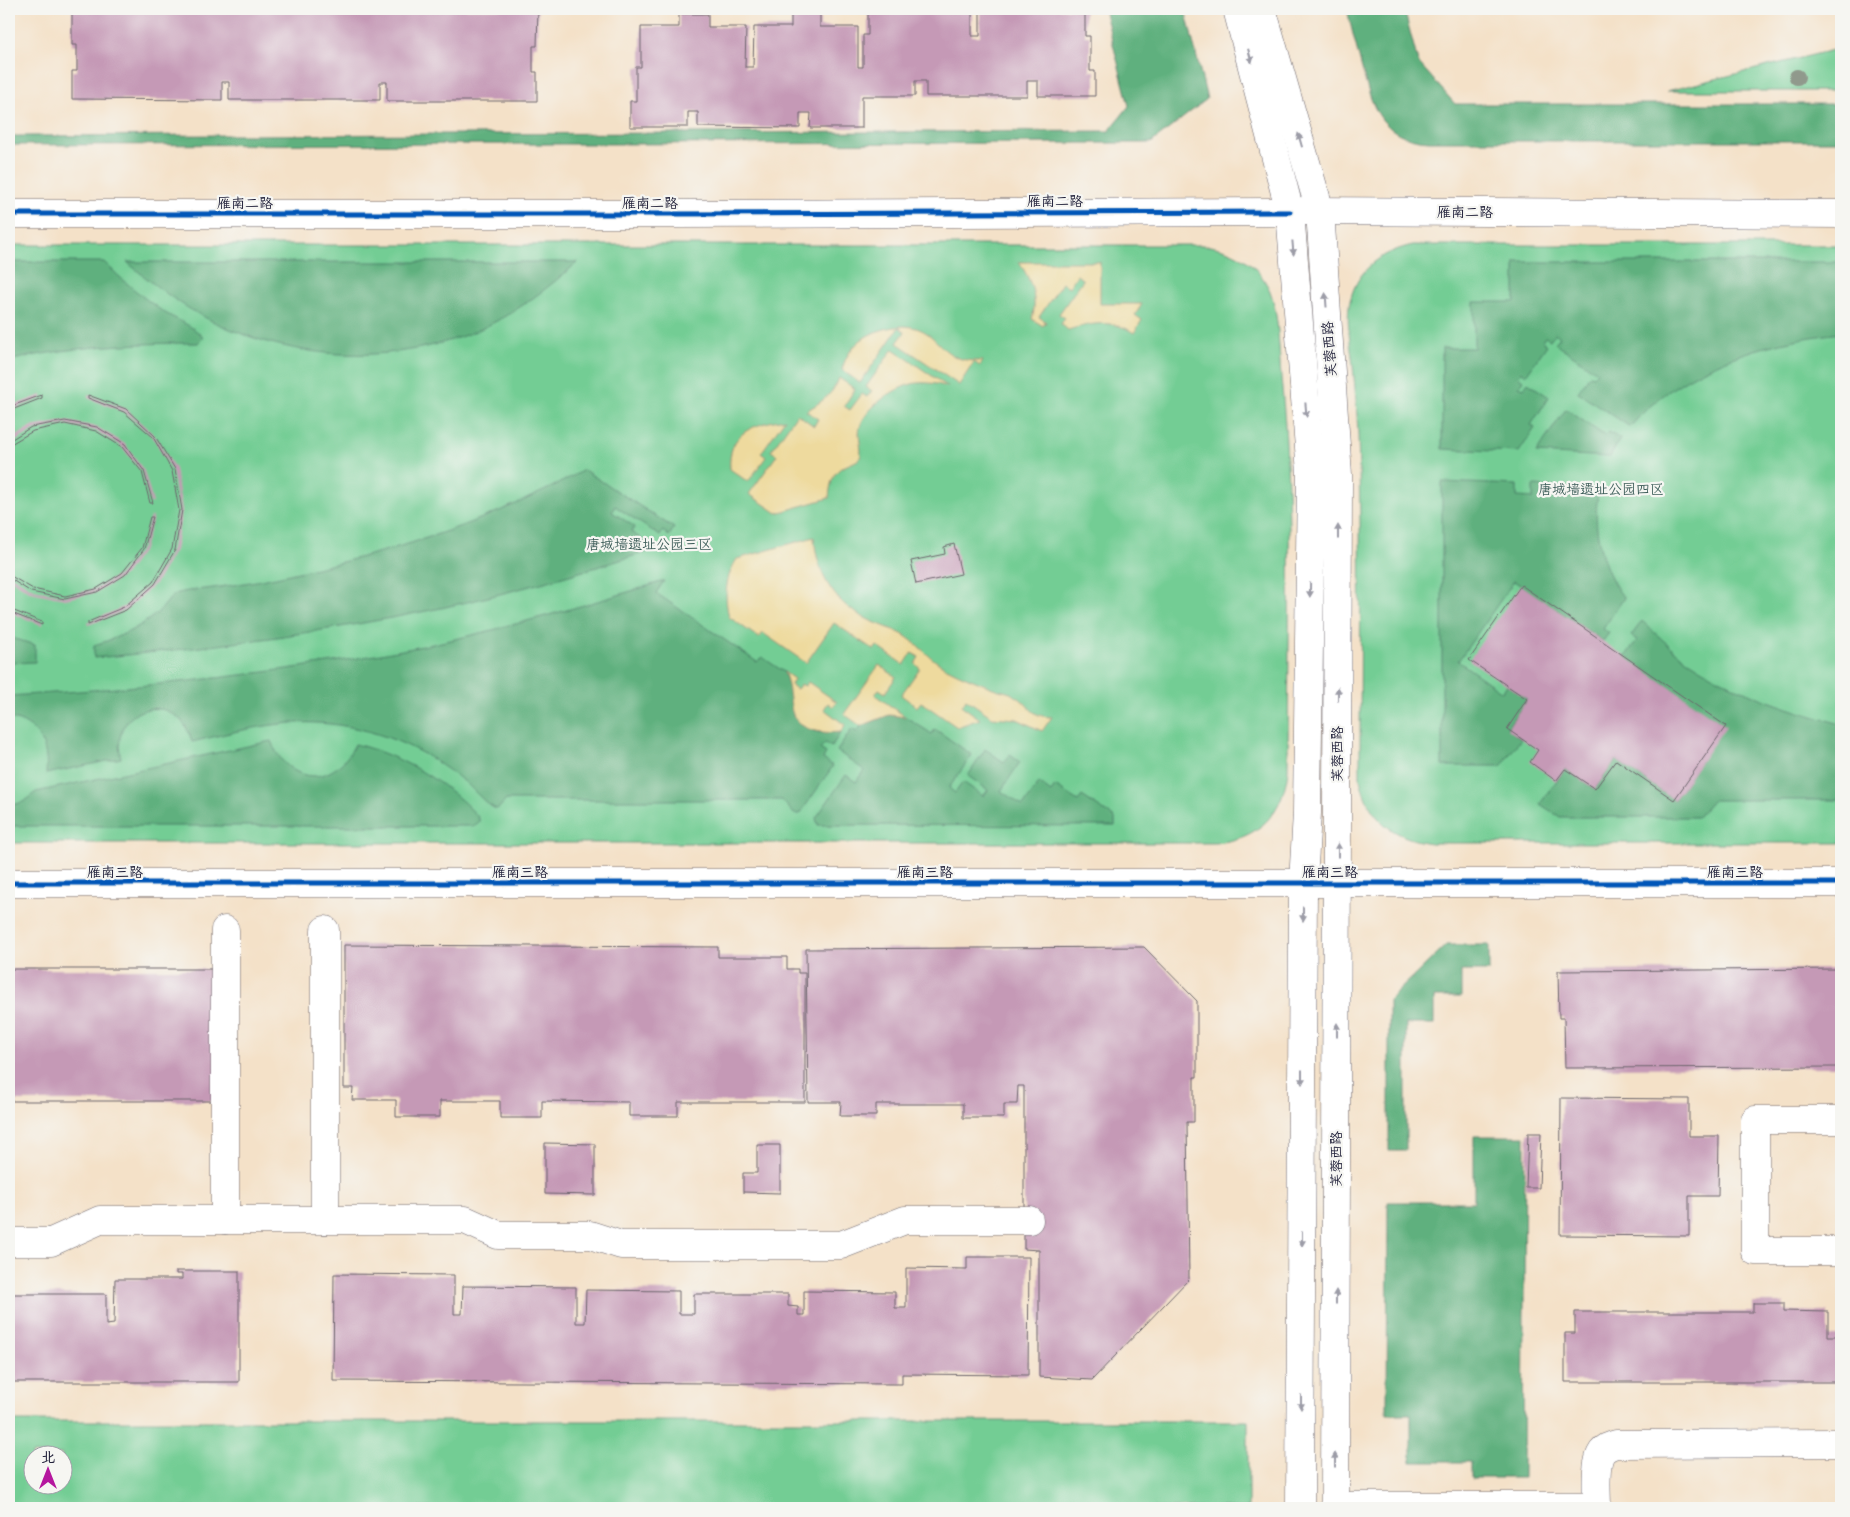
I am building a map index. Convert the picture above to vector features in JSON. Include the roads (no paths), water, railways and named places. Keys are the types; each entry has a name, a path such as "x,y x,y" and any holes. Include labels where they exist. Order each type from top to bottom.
{"main road":[{"name":"芙蓉西路","path":"1237,9 1290,212 1311,472 1306,813 1303,883 1300,1508"},
{"name":"芙蓉西路","path":"1262,9 1320,211 1338,475 1335,1507"},
{"name":"雁南二路","path":"9,214 692,214 1320,211 1841,214"},
{"name":"雁南三路","path":"9,883 1841,883"},
{"path":"225,930 225,1220"},
{"path":"325,930 325,1220"},
{"path":"1841,1120 1755,1120 1755,1251 1841,1251"},
{"path":"9,1242 51,1242 100,1220 465,1220 498,1235 590,1235 621,1245 841,1245 905,1220 1029,1220"},
{"path":"1335,1507 1597,1507 1598,1461 1601,1453 1607,1447 1616,1444 1841,1443"}],"park label":[{"name":"唐城墙遗址公园四区","path":"1601,489"},
{"name":"唐城墙遗址公园三区","path":"649,544"}]}
